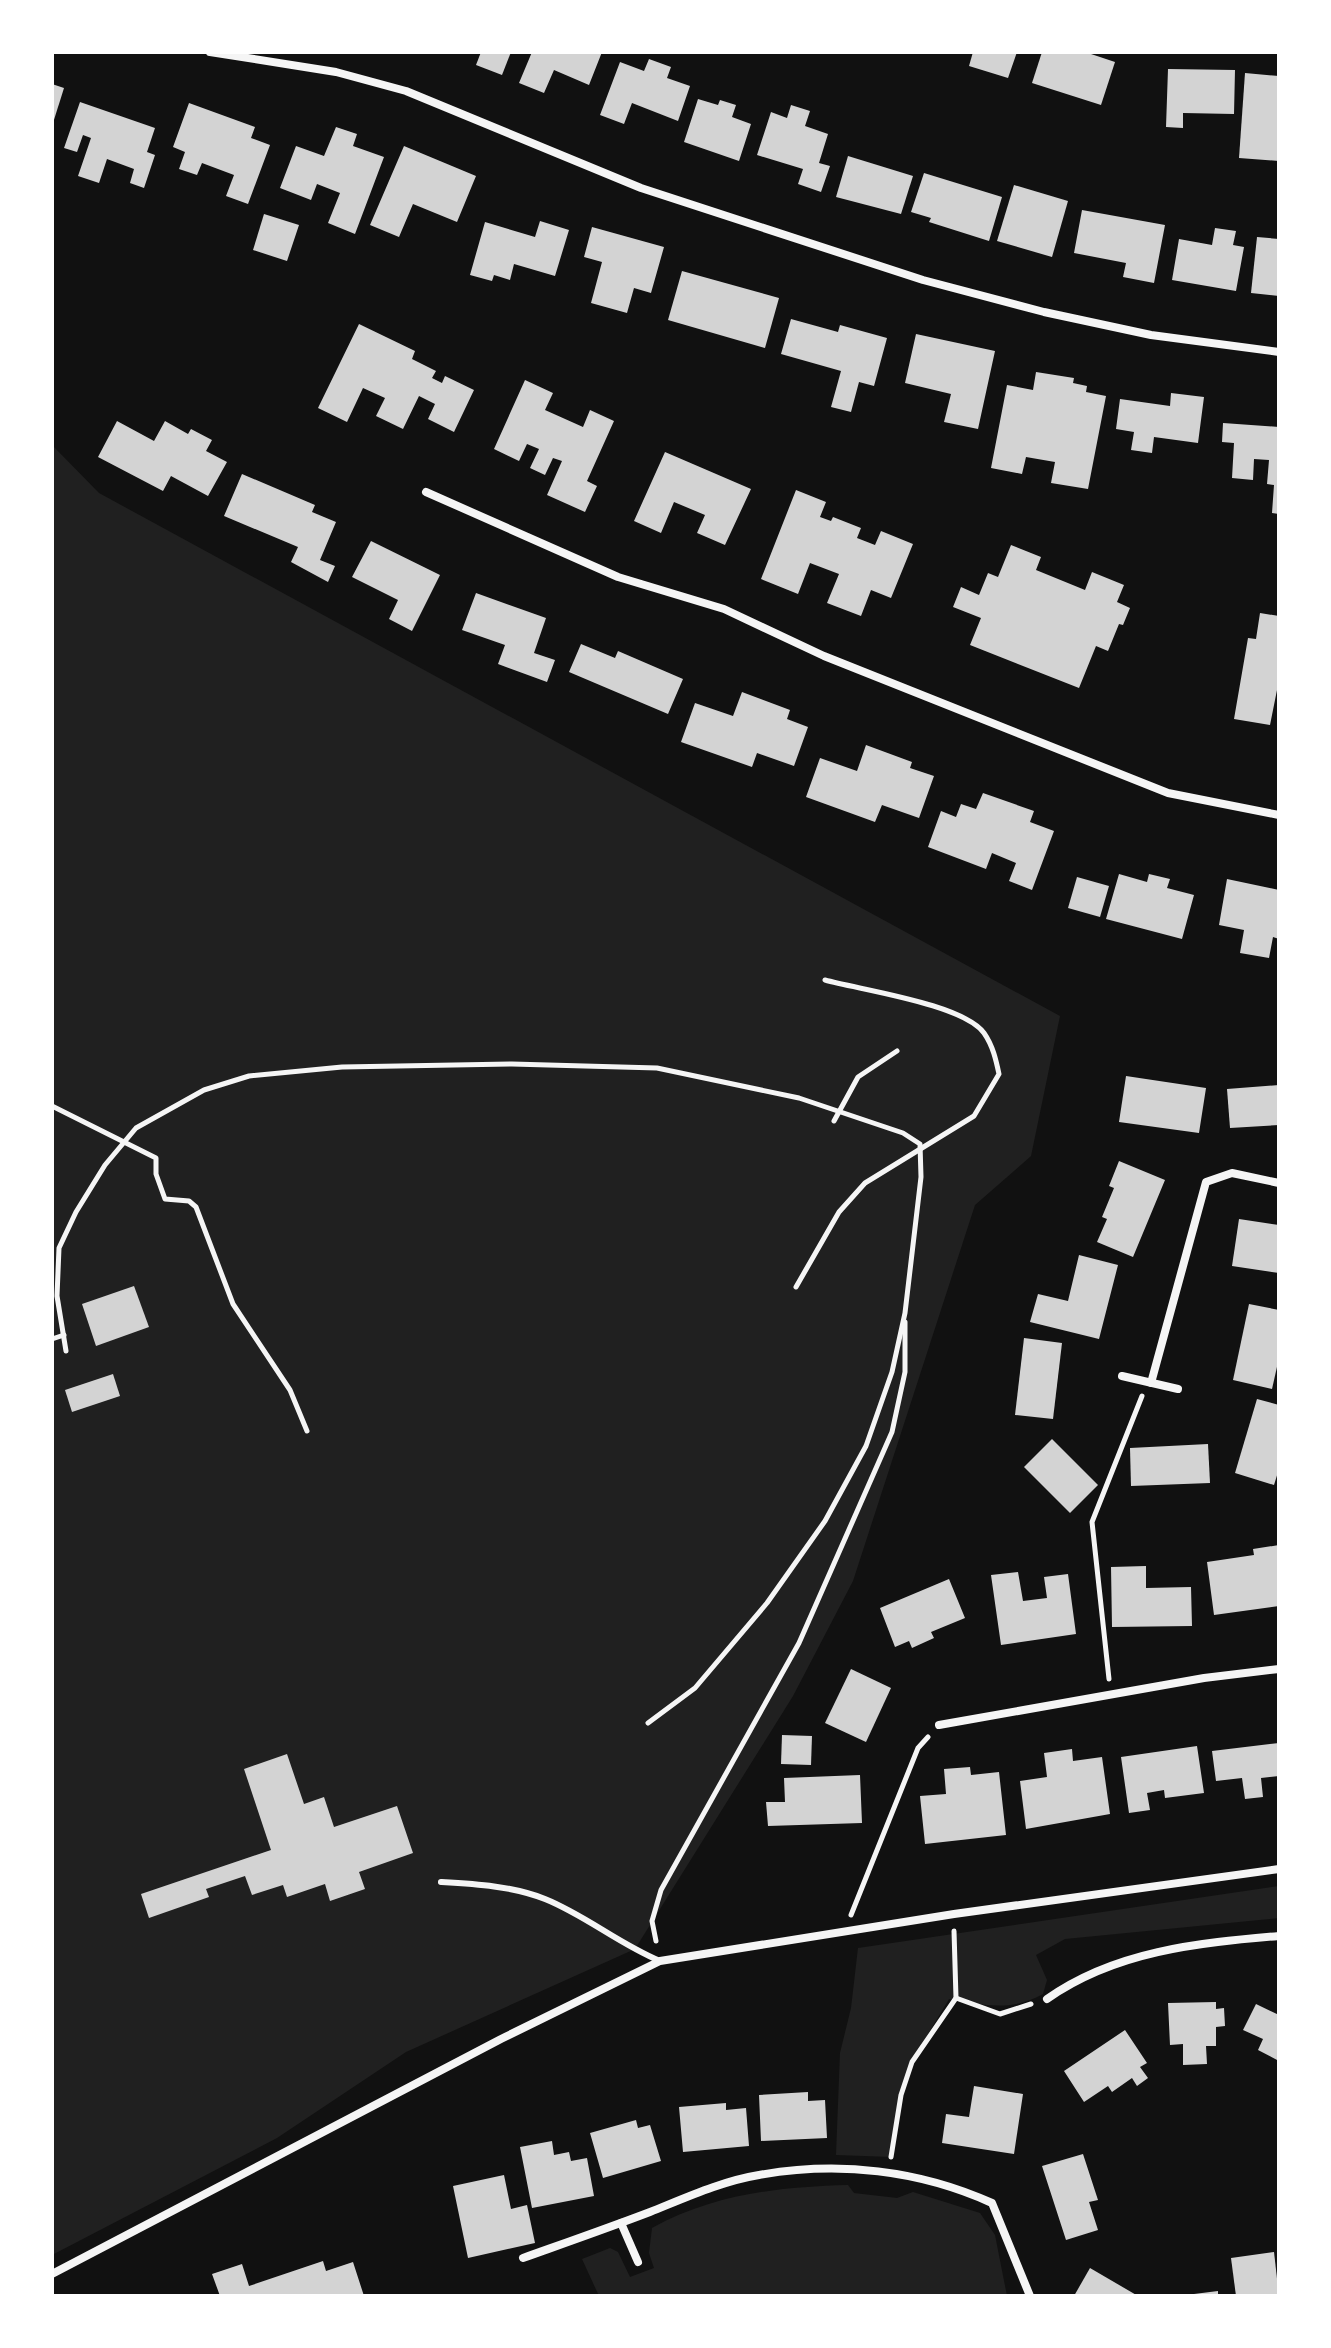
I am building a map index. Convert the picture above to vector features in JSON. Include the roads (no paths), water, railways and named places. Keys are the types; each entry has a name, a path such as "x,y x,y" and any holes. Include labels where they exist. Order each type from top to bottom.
{"street":[{"path":"210,52 336,72 406,91 641,188 923,280 1044,312 1151,335 1279,352"},
{"path":"426,492 618,577 724,609 824,656 1168,793 1279,815"},
{"path":"1151,1383 1206,1182 1232,1173 1279,1183"},
{"path":"1122,1376 1178,1389"},
{"path":"939,1725 1204,1678 1279,1669"},
{"path":"52,2274 501,2039 660,1961 954,1914 1279,1869"},
{"path":"1047,1999 1079,1976 1123,1959 1212,1942 1279,1936"},
{"path":"523,2258 704,2190 759,2175 821,2169 889,2170 955,2186 992,2203 1030,2296"},
{"path":"621,2223 638,2262"}],"lane":[{"path":"441,1882 492,1885 545,1899 625,1947 660,1961"}]}
